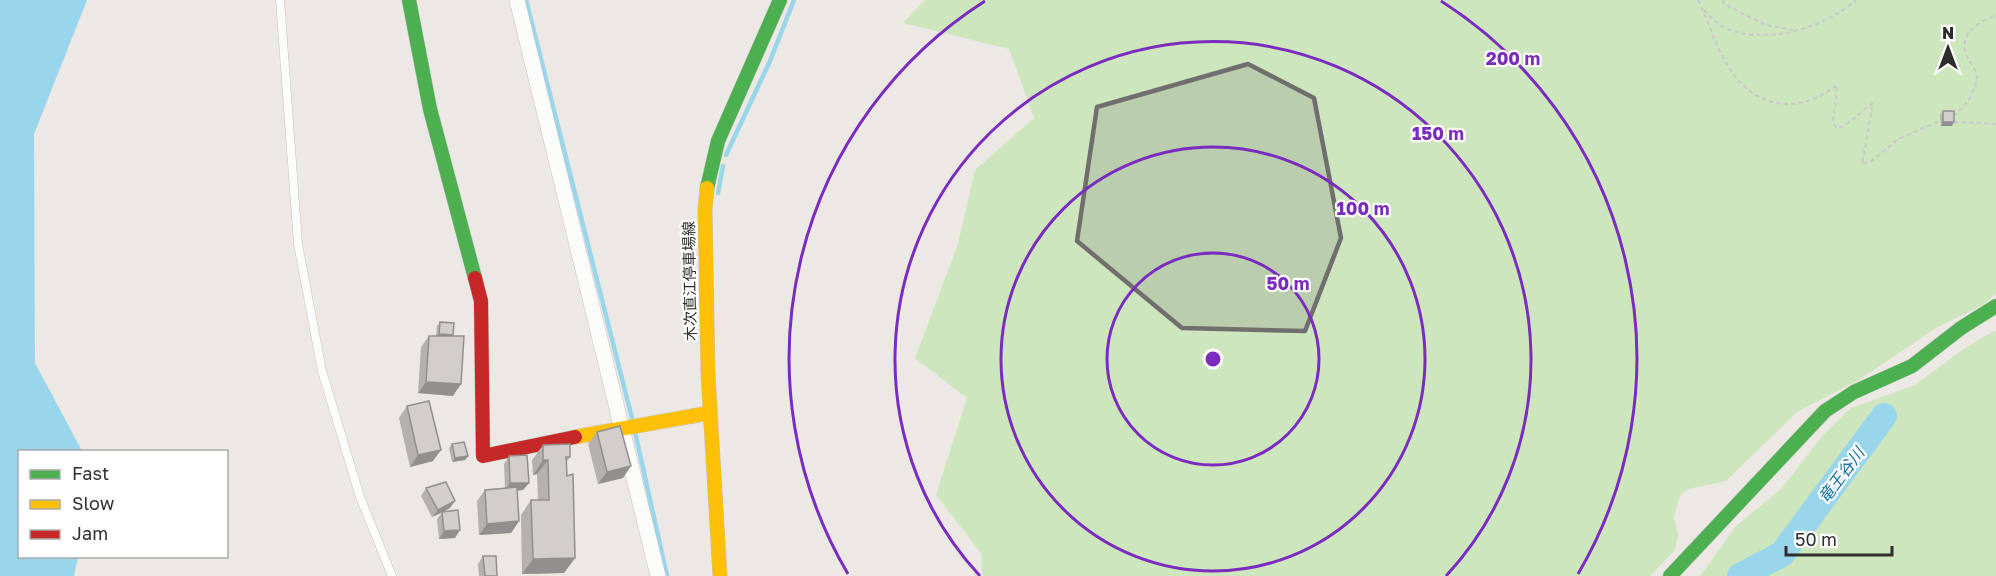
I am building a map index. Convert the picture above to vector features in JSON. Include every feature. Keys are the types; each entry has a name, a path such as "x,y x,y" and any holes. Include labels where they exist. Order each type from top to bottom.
{"street":[{"path":"408,0 430,109 481,301 483,456 622,427 709,413"},
{"path":"517,0 658,576"},
{"name":"木次直江停車場線","path":"720,576 709,413 705,209 708,181 718,141 780,0"},
{"path":"1670,576 1825,411 1854,392 1912,366 1961,328 1996,306"}],"lane":[{"path":"280,0 298,244 322,371 360,497 392,576"}],"path":[{"path":"1698,0 1705,21 1731,71 1751,92 1777,104 1805,104 1837,85 1833,124 1837,128 1845,127 1862,109 1873,102 1862,164 1872,160 1898,139 1940,121"},
{"path":"1723,0 1724,4 1737,12 1759,22 1797,30"},
{"path":"1702,9 1722,27 1761,33 1797,30 1826,21 1856,0"},
{"path":"1996,15 1980,22 1968,33 1964,49 1976,73 1974,90 1951,120 1996,124"}],"highlighted area":[{"path":"1248,64 1314,98 1341,238 1305,331 1182,328 1077,241 1097,107"}],"green space":[{"path":"925,0 1996,0 1996,293 1983,305 1936,328 1859,380 1797,412 1726,481 1688,489 1680,496 1674,517 1678,535 1675,550 1650,576 983,576 981,553 936,495 967,398 915,358 958,244 975,170 1034,118 1009,49 903,23"},
{"path":"1996,330 1996,576 1700,576 1736,526 1782,488 1823,435 1851,408 1915,385 1965,348"}],"water":[{"path":"0,0 87,0 34,134 35,363 81,450 18,450 18,558 78,558 74,576 0,576"}],"building":[{"path":"1943,111 1954,111 1954,122 1943,122"},
{"path":"440,322 454,323 453,335 439,334"},
{"path":"429,336 464,336 461,384 426,382"},
{"path":"429,401 441,450 418,455 407,406"},
{"path":"620,426 631,466 607,472 597,432"},
{"path":"464,442 468,456 455,458 452,444"},
{"path":"570,444 570,457 566,457 567,476 573,474 575,558 533,559 531,500 549,500 548,460 543,460 543,445"},
{"path":"527,455 529,483 510,483 509,456"},
{"path":"446,482 455,501 438,510 426,488"},
{"path":"517,487 519,521 487,524 485,490"},
{"path":"458,510 460,530 444,531 442,512"},
{"path":"483,556 496,556 497,576 485,576"}],"waterway":[{"path":"526,0 632,418"},
{"path":"726,155 770,61 794,0"},
{"path":"718,193 723,166"},
{"name":"竜王谷川","path":"1740,576 1782,554 1884,416"},
{"path":"635,432 667,576"}],"traffic: fast":[{"path":"409,0 430,109 475,278"},
{"path":"707,188 718,141 780,0"},
{"path":"1670,576 1825,411 1854,392 1912,366 1961,328 1996,306"}],"traffic: slow":[{"path":"707,188 705,209 708,374 720,576"},
{"path":"575,437 709,413"}],"traffic: jam":[{"path":"475,278 481,301 483,456 575,437"}]}
